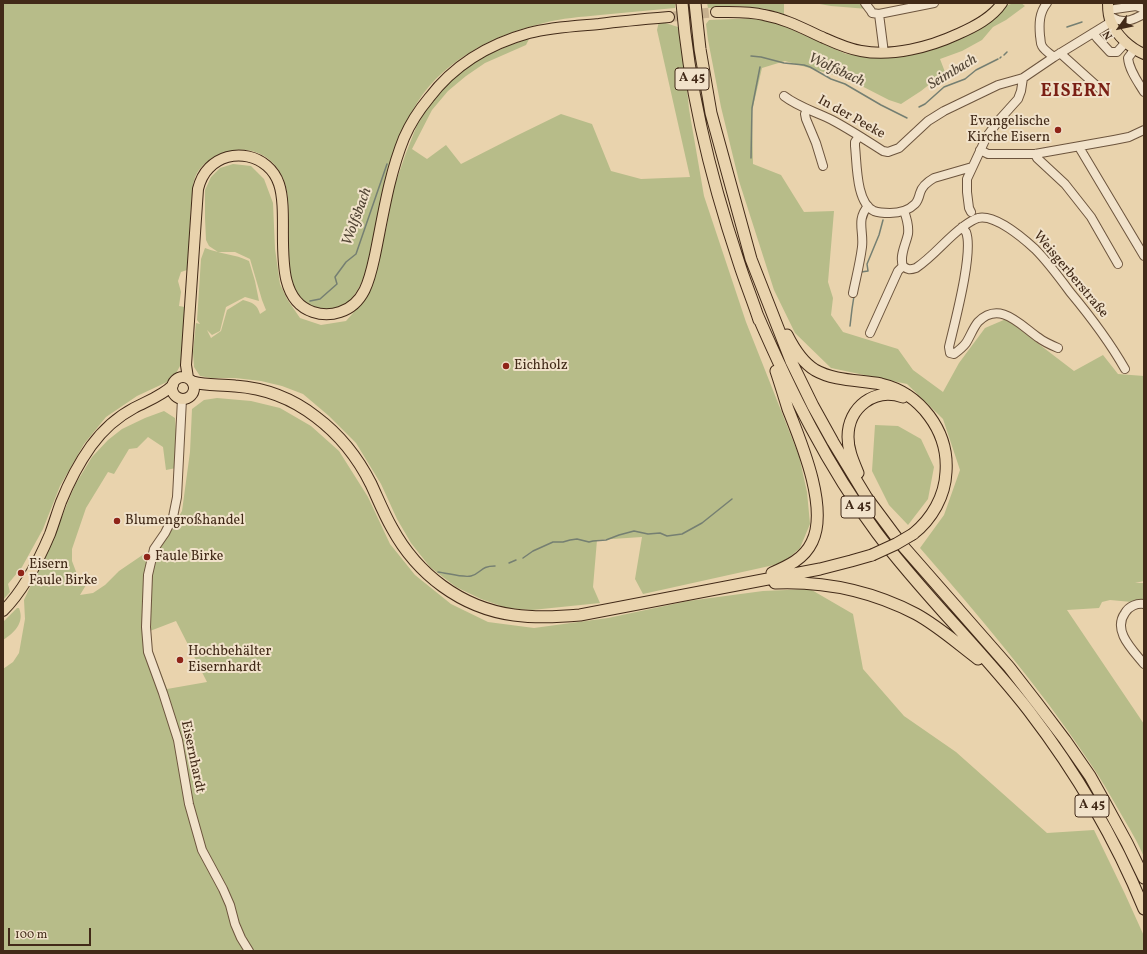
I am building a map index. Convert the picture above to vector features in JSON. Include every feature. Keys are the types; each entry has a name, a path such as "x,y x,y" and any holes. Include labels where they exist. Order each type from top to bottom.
{"highway":[{"name":"A 45","path":"682,3 687,52 698,114 724,214 757,314 780,367 805,418 858,506 877,533 914,579 1028,710 1056,747 1079,783 1116,848 1144,909"},
{"name":"A 45","path":"695,3 700,49 711,113 751,259 791,361 813,406 867,498 902,545 1008,667 1065,740 1104,801 1144,878"},
{"path":"189,382 209,385 237,386 264,391 303,408 326,425 337,435 356,458 369,480 391,527 418,565 448,590 469,602 483,608 514,615 541,617 597,612 837,565 872,555 913,534 923,525 935,510 943,491 947,470 945,448 942,437 931,418 916,402 895,388 872,382 837,378 816,370 807,364 793,347 759,282"},
{"path":"744,583 785,568 799,559 806,552 812,542 817,522 816,499 808,466 757,314"},
{"path":"867,498 848,446 848,430 852,416 865,402 882,395 901,396 916,402"},
{"path":"744,583 811,583 849,588 888,601 917,615 945,633 998,675"}],"main road":[{"path":"716,12 764,14 788,22 850,49 884,53 932,45 950,38 975,26 987,18 1002,3"},
{"path":"1109,13 1115,29 1126,42 1131,54 1144,54"},
{"path":"162,394 187,399 191,396 186,365 198,189 204,174 216,162 230,156 247,156 262,162 269,167 279,183 282,200 284,270 291,295 298,303 310,312 327,315 336,314 352,306 363,294 371,273 394,168 405,136 422,106 435,89 450,74 462,64 487,49 528,33 562,27 669,17"},
{"path":"3,611 30,574 50,534 69,483 79,464 92,445 106,428 117,419 132,409 162,394 173,385 175,381 189,382"},
{"path":"173,385 173,391 178,397"}],"street":[{"path":"865,3 872,13 879,14 934,3"},
{"path":"1047,3 1043,8 1039,20 1041,44 1043,48 1057,55 1100,88"},
{"path":"1109,13 1136,6 1144,9"},
{"path":"1109,13 1118,20 1126,21 1135,19 1144,14"},
{"name":"In der Peeke","path":"784,96 797,105 832,120 883,151 888,152 904,145 928,121 944,110 998,85 1023,78 1093,32 1109,13"},
{"path":"879,14 884,53"},
{"path":"1093,32 1110,52 1117,52 1126,42"},
{"path":"1131,54 1130,68 1144,92"},
{"path":"971,212 967,192 968,179 972,167 987,136 1018,99 1023,78"},
{"path":"807,109 805,114 806,119 816,143 823,166"},
{"path":"980,150 988,154 1035,154 1129,137 1144,130"},
{"path":"859,136 855,142 855,146 860,189 863,199 874,211 883,213 904,212 916,203 924,185 928,181 972,167"},
{"path":"1079,147 1144,256"},
{"path":"1035,154 1037,158 1065,184 1091,217 1118,264"},
{"path":"853,293 862,246 860,227 861,220 864,211 868,206"},
{"path":"870,333 898,271 903,266 901,260 908,235 908,226 904,212"},
{"name":"Weisgerberstraße","path":"903,266 906,269 911,270 916,268 972,220 978,218 994,220 1008,227 1036,250 1099,329 1125,369"},
{"path":"962,227 966,233 968,245 958,308 949,347 950,353 954,354 965,344 977,324 984,318 1001,313 1010,317 1040,339 1058,348"},
{"name":"Eisernhardt","path":"178,397 177,497 173,518 154,549 148,575 146,627 148,652 178,740 188,804 202,850 223,889 230,905 235,924 249,951"},
{"path":"1144,604 1136,604 1127,610 1121,619 1121,629 1126,640 1144,664"}],"green space":[{"path":"3,3 675,3 675,8 572,18 524,28 486,44 451,65 436,79 423,95 409,118 401,139 378,217 366,272 358,289 351,298 346,304 336,309 326,311 314,308 303,301 295,290 290,276 288,260 289,208 287,192 283,178 277,167 258,153 246,150 232,150 225,152 206,162 197,173 194,181 187,270 181,272 178,281 181,292 179,306 185,307 180,366 174,377 167,382 137,396 106,417 84,444 60,486 43,529 22,567 8,584 10,592 3,600"},
{"path":"707,3 784,3 784,14 766,9 736,6 708,8"},
{"path":"814,3 862,3 868,9 831,6"},
{"path":"1014,3 1021,3 1025,6 1006,20 993,27 982,40 962,51 940,59 945,72 921,91 901,104 889,100 848,79 785,61 762,68 752,111 753,164 781,175 804,212 834,211 828,282 833,298 831,315 843,332 898,349 913,370 943,392 959,363 985,328 1006,319 1074,371 1103,355 1118,374 1144,376 1144,581 1135,583 1144,583 1144,601 1132,602 1110,600 1102,602 1099,608 1067,610 1144,724 1144,857 1105,786 1069,732 1007,651 920,548 944,515 960,470 943,419 907,384 831,368 795,333 774,290 739,181 721,107 706,24 709,20 757,18 784,26 846,54 885,57 926,50 1005,6"},
{"path":"659,21 678,27 684,58 689,109 704,196 746,322 799,456 807,492 810,524 800,548 783,563 643,594 635,579 642,537 597,540 593,587 600,603 532,610 507,608 481,599 456,587 430,567 411,543 397,519 381,484 356,443 329,416 303,394 282,386 261,381 200,376 194,367 193,352 196,323 200,324 197,320 201,259 205,248 218,252 209,246 206,240 205,190 211,177 220,168 233,164 251,166 264,179 273,203 275,249 280,284 287,299 300,318 321,325 346,321 368,296 386,230 393,190 419,120 435,97 451,81 479,59 510,45 529,39 526,45 485,63 448,91 432,110 412,149 427,159 446,145 461,164 561,114 592,124 611,171 641,179 690,177 657,30","holes":["218,252 235,252 250,259 266,310 260,314 254,304 243,300 227,310 221,331 211,338 207,330 212,335 220,331 226,307 245,297 259,301 249,261"]},
{"path":"217,398 251,401 280,408 311,426 339,451 368,497 390,544 415,575 451,604 488,622 534,628 608,618 688,601 763,591 810,589 853,614 863,669 904,716 956,752 1047,833 1094,830 1144,936 1144,951 3,951 3,669 13,662 19,653 25,619 24,600 56,531 75,485 92,457 108,440 122,429 164,411 175,418 176,468 166,470 163,447 148,437 137,448 129,449 114,474 108,472 86,508 72,549 72,561 78,577 86,585 80,595 93,593 105,585 119,571 144,554 148,560 156,561 159,547 165,540 182,511 190,452 192,409 204,400","holes":["176,621 207,682 167,689 152,650 150,631"]},
{"path":"875,425 898,426 921,439 934,467 928,499 908,525 889,505 872,471"},
{"path":"17,608 19,608 21,618 19,623 14,631 3,640 3,622"}],"waterway":[{"name":"Seimbach","path":"1067,27 1082,22"},
{"name":"Seimbach","path":"1004,55 1007,52"},
{"name":"Wolfsbach","path":"751,56 810,67 831,79 845,84 907,118"},
{"name":"Seimbach","path":"919,107 925,104 944,87 965,79 976,70 998,59"},
{"path":"751,158 752,108 760,67"},
{"name":"Wolfsbach","path":"310,301 320,299 337,284 335,277 346,262 356,254 387,164"},
{"name":"Seimbach","path":"861,272 868,271 867,264 879,235 883,220"},
{"name":"Seimbach","path":"850,326 854,296"},
{"path":"523,558 533,551 553,542 563,542 577,539 589,542 606,540 634,531 648,534 660,533 667,536 682,534 702,523 732,499"},
{"path":"509,563 516,560"},
{"path":"438,572 459,576 471,576 475,575 486,567 495,566"}],"tunnel":[{"path":"669,17 716,12"}],"place":[{"name":"Evangelische Kirche Eisern","path":"1058,130"},
{"name":"Eichholz","path":"506,366"},
{"name":"Blumengroßhandel","path":"117,521"},
{"name":"Faule Birke","path":"147,557"},
{"name":"Eisern Faule Birke","path":"21,573"},
{"name":"Hochbehälter Eisernhardt","path":"180,660"}],"district":[{"name":"EISERN","path":"1076,93"}]}
